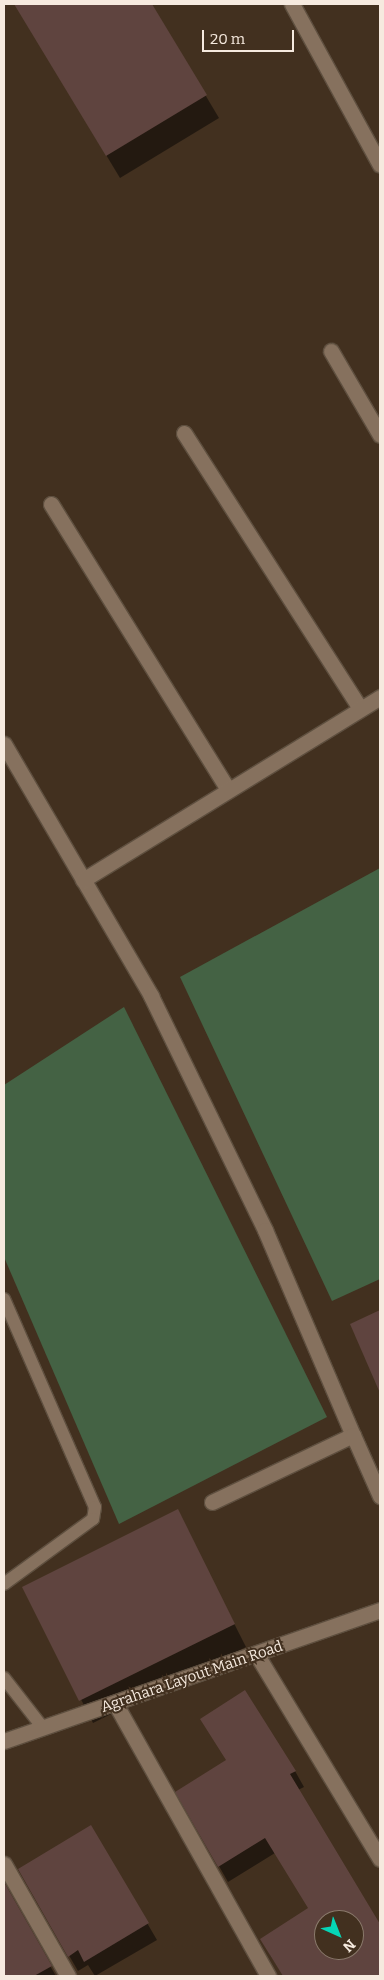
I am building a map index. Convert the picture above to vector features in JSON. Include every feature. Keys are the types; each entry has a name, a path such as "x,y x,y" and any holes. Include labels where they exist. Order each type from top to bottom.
{"street":[{"path":"292,4 380,165"},
{"path":"331,351 380,435"},
{"path":"184,432 360,708"},
{"path":"51,504 228,790"},
{"path":"83,880 380,696"},
{"path":"4,744 151,996 256,1213 380,1496"},
{"path":"212,1502 353,1435"},
{"name":"Agrahara Layout Main Road","path":"4,1741 258,1655 380,1610"},
{"path":"258,1655 380,1859"},
{"path":"116,1703 268,1976"},
{"path":"4,1864 68,1976"}],"lane":[{"path":"4,1299 95,1507 93,1519 4,1584"},
{"path":"4,1678 43,1728"}],"green space":[{"path":"380,868 380,1279 332,1301 180,977"},
{"path":"124,1007 327,1417 119,1524 4,1257 4,1085"}],"building":[{"path":"14,4 152,4 207,95 106,156"},
{"path":"380,1310 380,1393 350,1324"},
{"path":"178,1509 235,1624 79,1701 22,1587"},
{"path":"245,1690 296,1771 290,1774 380,1924 380,1976 283,1976 260,1939 308,1908 265,1838 218,1867 175,1792 226,1760 200,1719"},
{"path":"91,1825 149,1923 84,1962 78,1950 68,1957 18,1869"},
{"path":"4,1882 52,1966 34,1976 4,1976"}]}
